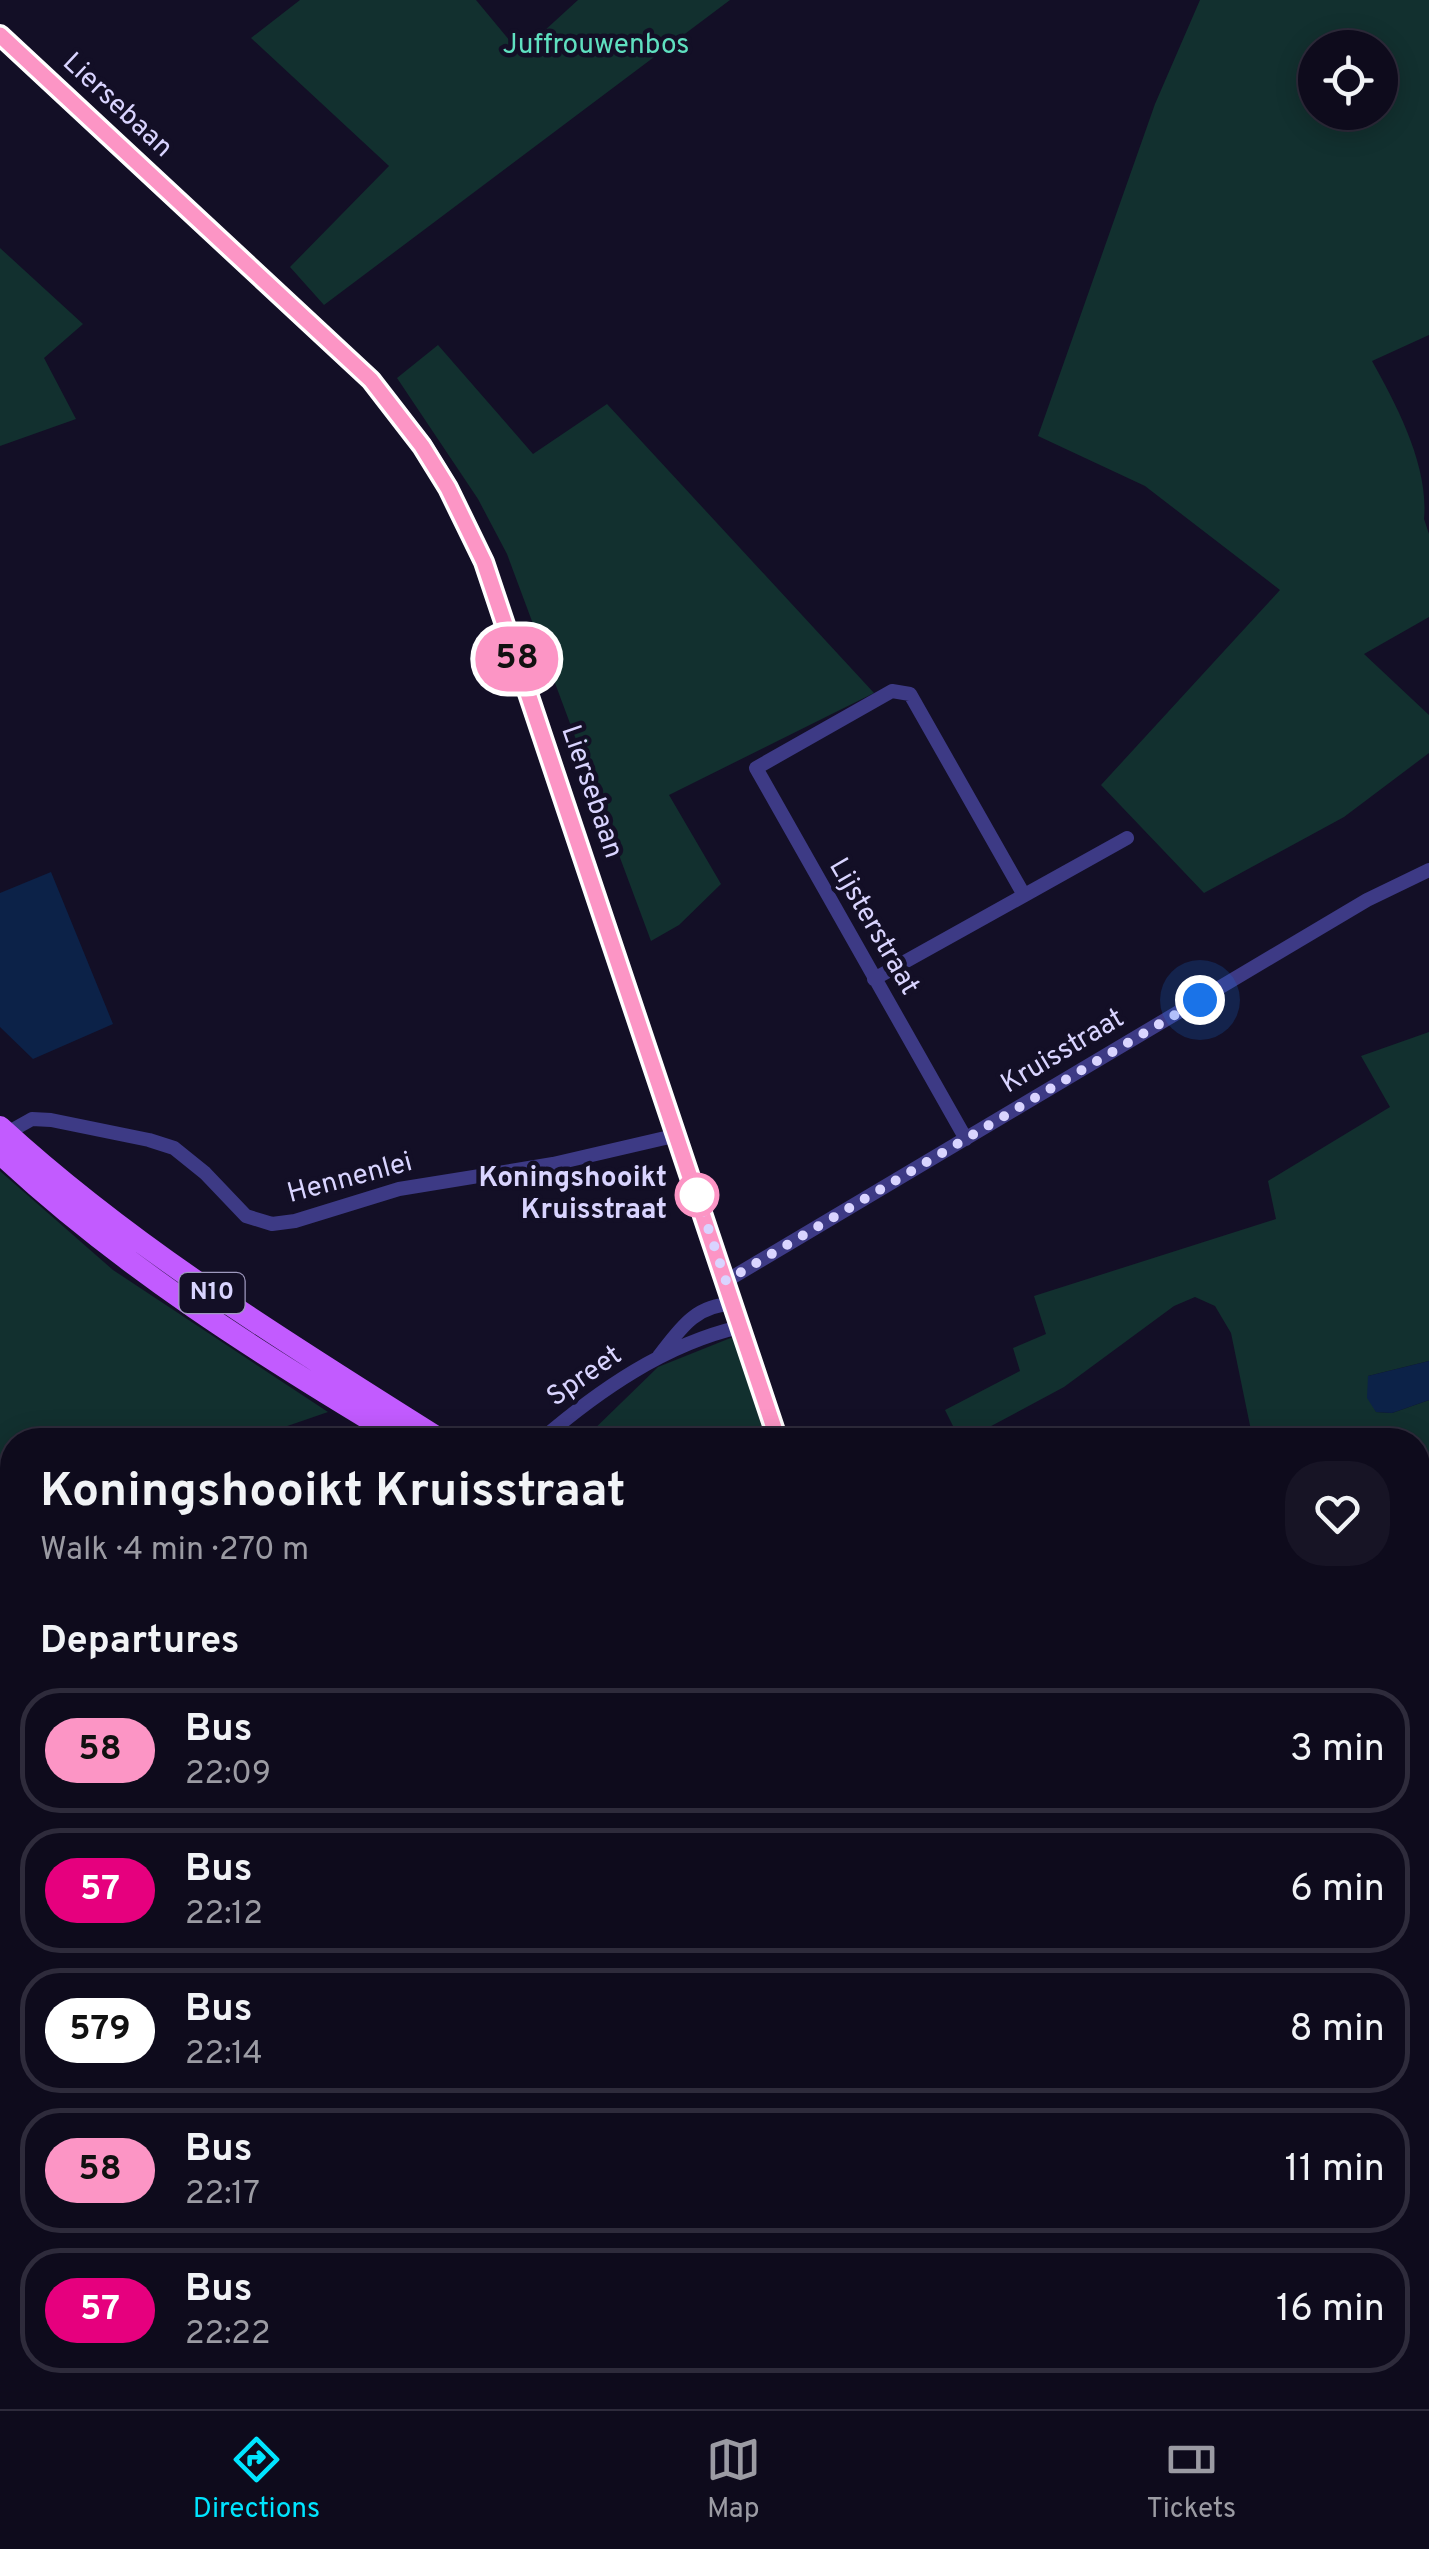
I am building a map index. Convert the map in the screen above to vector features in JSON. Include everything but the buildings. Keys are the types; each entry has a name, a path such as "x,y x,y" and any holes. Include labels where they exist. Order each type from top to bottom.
{"main road":[{"name":"N10","path":"2,1138 235,1310 421,1428"},
{"name":"N10","path":"2,1138 98,1237 286,1368 384,1428"}],"street":[{"name":"Liersebaan","path":"0,35 340,349 401,416 448,488 484,562 774,1428"},
{"name":"Lijsterstraat","path":"966,1140 756,768 892,691 910,694 1024,895"},
{"path":"874,979 1127,838"},
{"name":"Kruisstraat","path":"726,1281 1367,900 1429,870"},
{"name":"Hennenlei","path":"2,1138 32,1120 50,1120 164,1143 188,1157 246,1216 272,1224 295,1221 399,1189 553,1164 678,1136"},
{"name":"Spreet","path":"659,1357 679,1330 705,1308 732,1304"},
{"name":"Spreet","path":"555,1428 582,1404 659,1357 740,1327"}],"green space":[{"name":"Juffrouwenbos","path":"300,0 476,0 520,53 578,0 730,0 324,305 290,267 389,166 251,38"},
{"path":"1200,0 1429,0 1429,335 1372,361 1401,417 1422,478 1424,519 1429,534 1429,617 1364,654 1429,715 1429,753 1344,817 1204,893 1101,785 1280,590 1145,486 1038,436 1155,104"},
{"path":"0,248 83,324 44,358 76,419 0,446"},
{"path":"438,345 533,454 607,404 874,693 669,795 721,884 679,925 651,941 507,554 478,499 397,378"},
{"path":"1429,1032 1429,1361 1368,1376 1376,1412 1392,1413 1429,1400 1429,1428 1251,1428 1231,1333 1215,1306 1195,1297 1174,1306 1064,1387 987,1428 954,1428 945,1410 1020,1371 1013,1348 1046,1334 1034,1296 1276,1219 1268,1181 1390,1107 1361,1056"},
{"path":"0,1171 113,1270 328,1412 282,1428 0,1428"},
{"path":"733,1337 762,1428 595,1428 658,1367"}],"water":[{"path":"51,872 113,1024 33,1059 0,1027 0,893"},
{"path":"1429,1361 1429,1400 1392,1413 1376,1412 1367,1398 1368,1376"}],"bus line":[{"name":"58","path":"0,35 371,380 401,416 448,488 484,562 774,1428"}],"place":[{"name":"Koningshooikt Kruisstraat","path":"697,1195"}],"route":[{"path":"697,1195 726,1281 1200,1000"}]}
